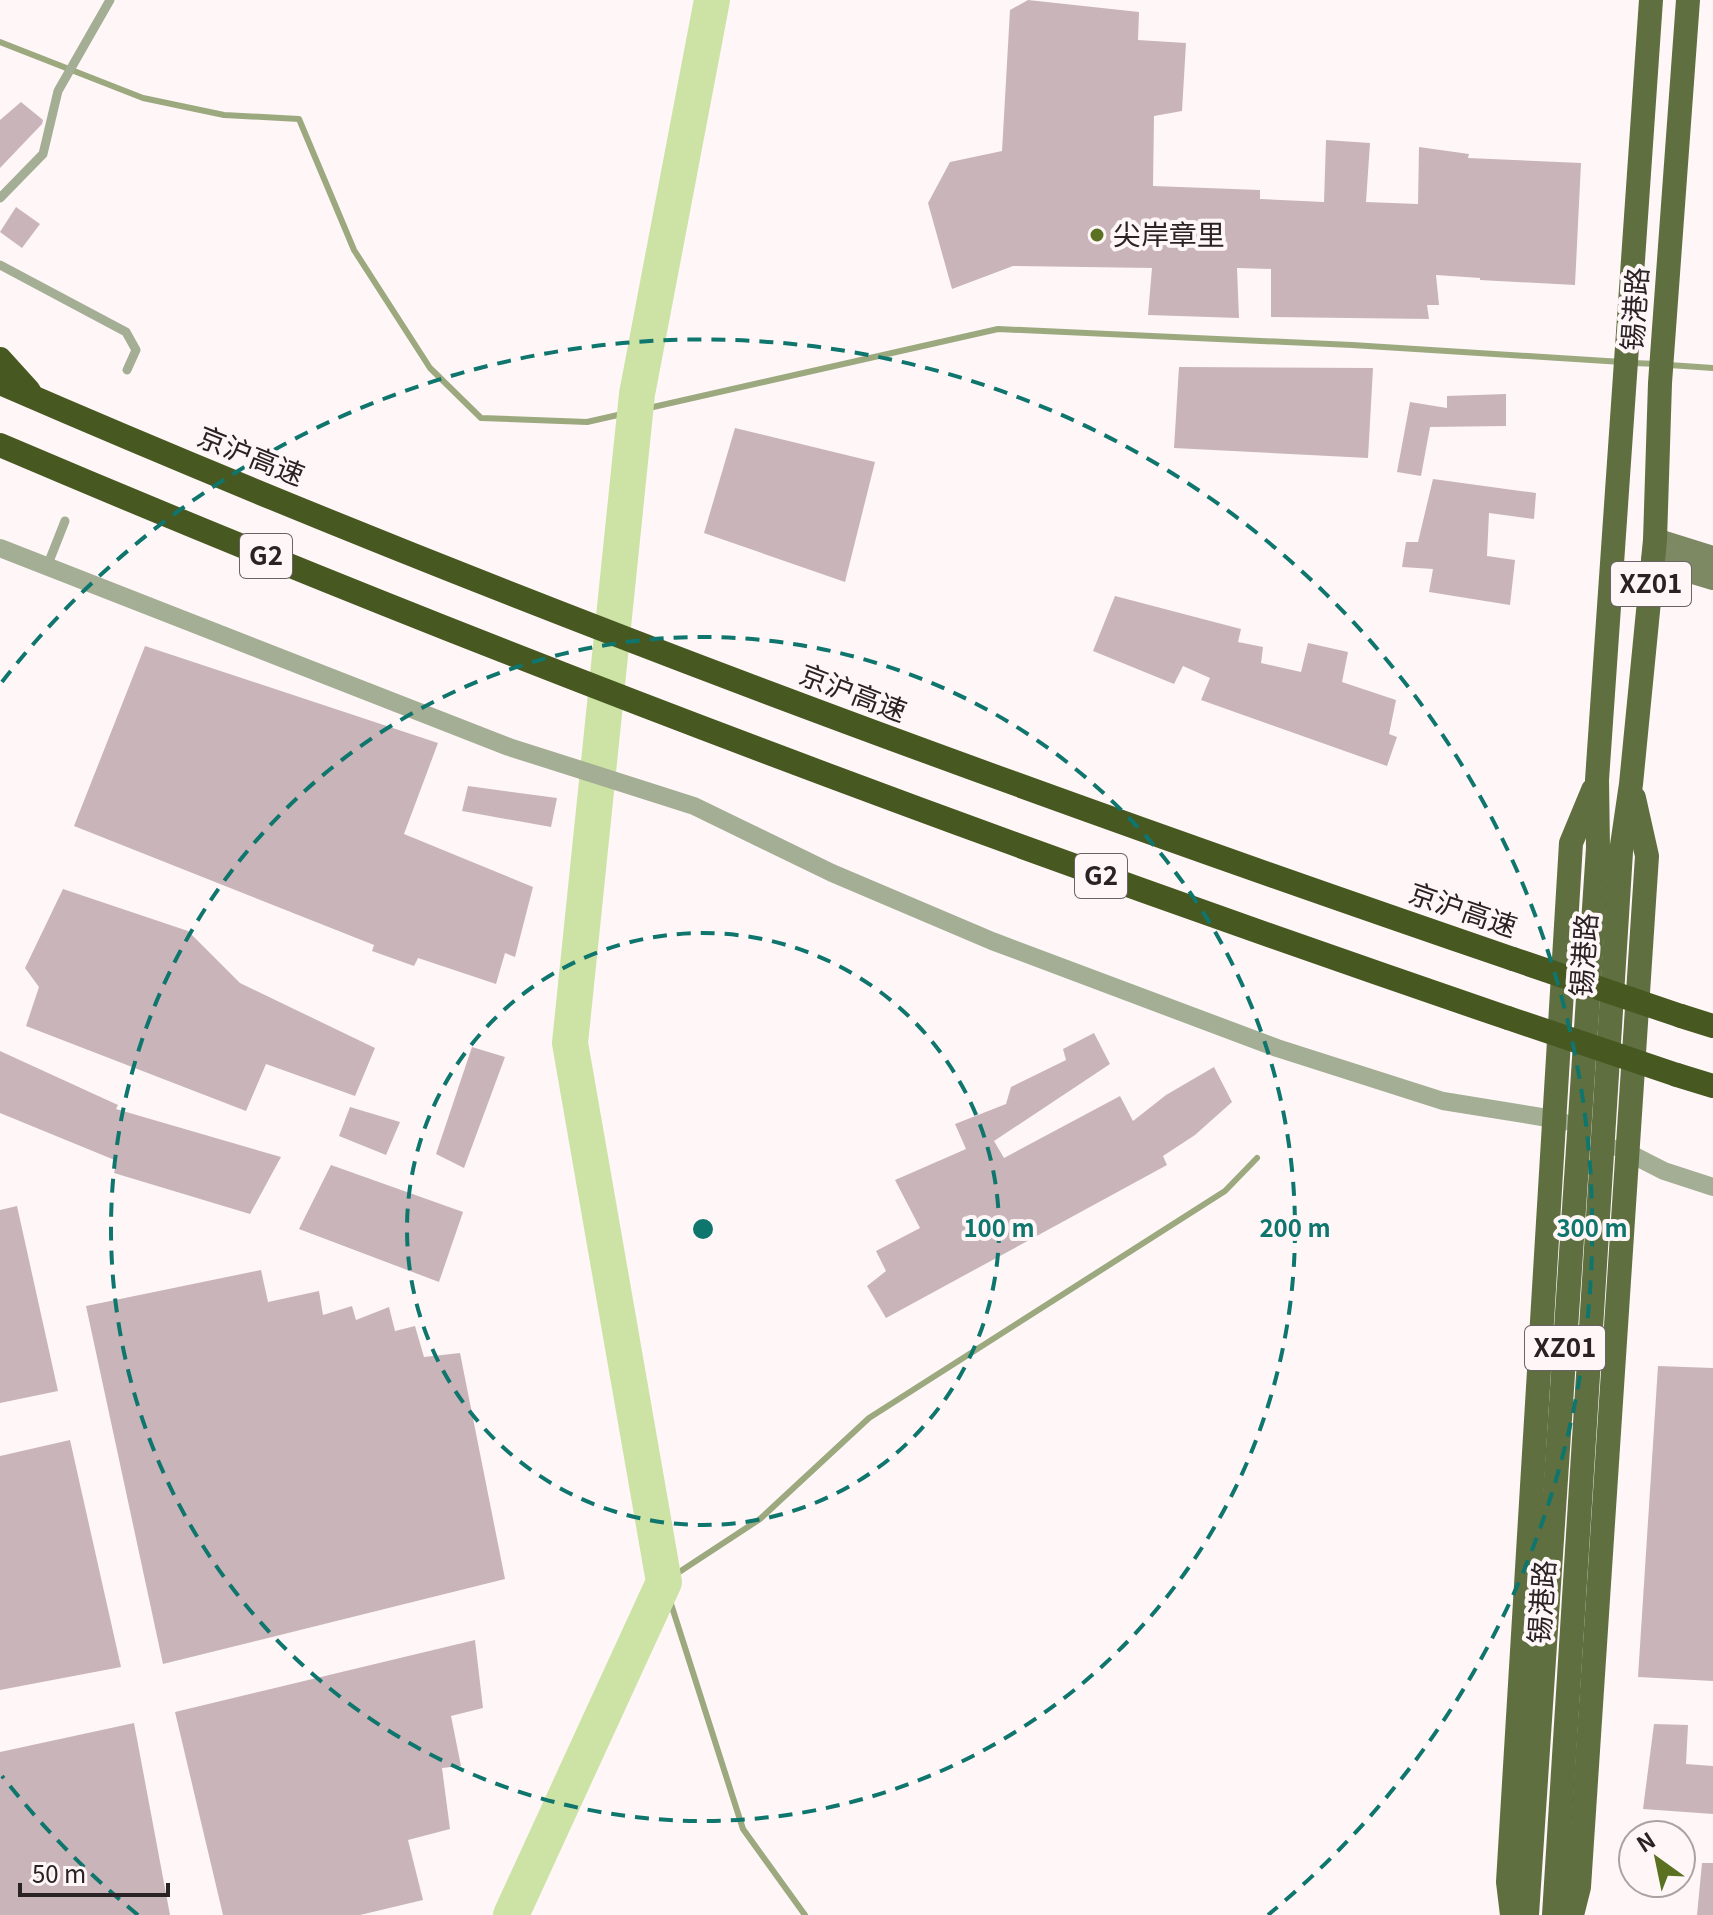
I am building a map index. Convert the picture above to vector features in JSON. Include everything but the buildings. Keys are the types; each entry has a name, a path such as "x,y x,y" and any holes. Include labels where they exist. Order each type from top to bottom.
{"highway":[{"name":"京沪高速","path":"0,359 36,398 703,669 1241,866 1713,1026"},
{"path":"0,383 36,398"},
{"name":"G2","path":"0,445 697,728 1183,906 1713,1086"}],"main road":[{"name":"锡港路","path":"1554,1915 1591,1133 1597,780 1651,0"},
{"name":"锡港路","path":"1527,1915 1591,1133 1654,550 1660,383 1688,0"},
{"path":"1512,1915 1508,1882 1571,843 1597,780"},
{"path":"1572,1915 1579,1887 1647,856 1631,784"}],"street":[{"path":"0,548 48,564 509,747 694,806 832,873 992,941 1277,1048 1443,1101 1554,1119 1591,1133 1664,1171 1713,1187"},
{"path":"1654,550 1713,558"},
{"path":"1654,550 1713,578"}],"lane":[{"path":"0,198 43,154 58,91 110,0"},
{"path":"0,265 126,332 136,350 127,370"},
{"path":"48,564 65,521"}],"waterway":[{"path":"511,1915 664,1582 570,1043 637,394 712,0"},
{"path":"0,42 143,98 224,115 299,119 354,250 430,368 481,418 587,422 998,329 1352,345 1622,362"},
{"path":"1633,363 1658,364"},
{"path":"1669,365 1713,368"},
{"path":"805,1915 743,1829 664,1582 760,1519 869,1418 1225,1191 1257,1158"}],"place":[{"name":"尖岸章里","path":"1097,235"}]}
